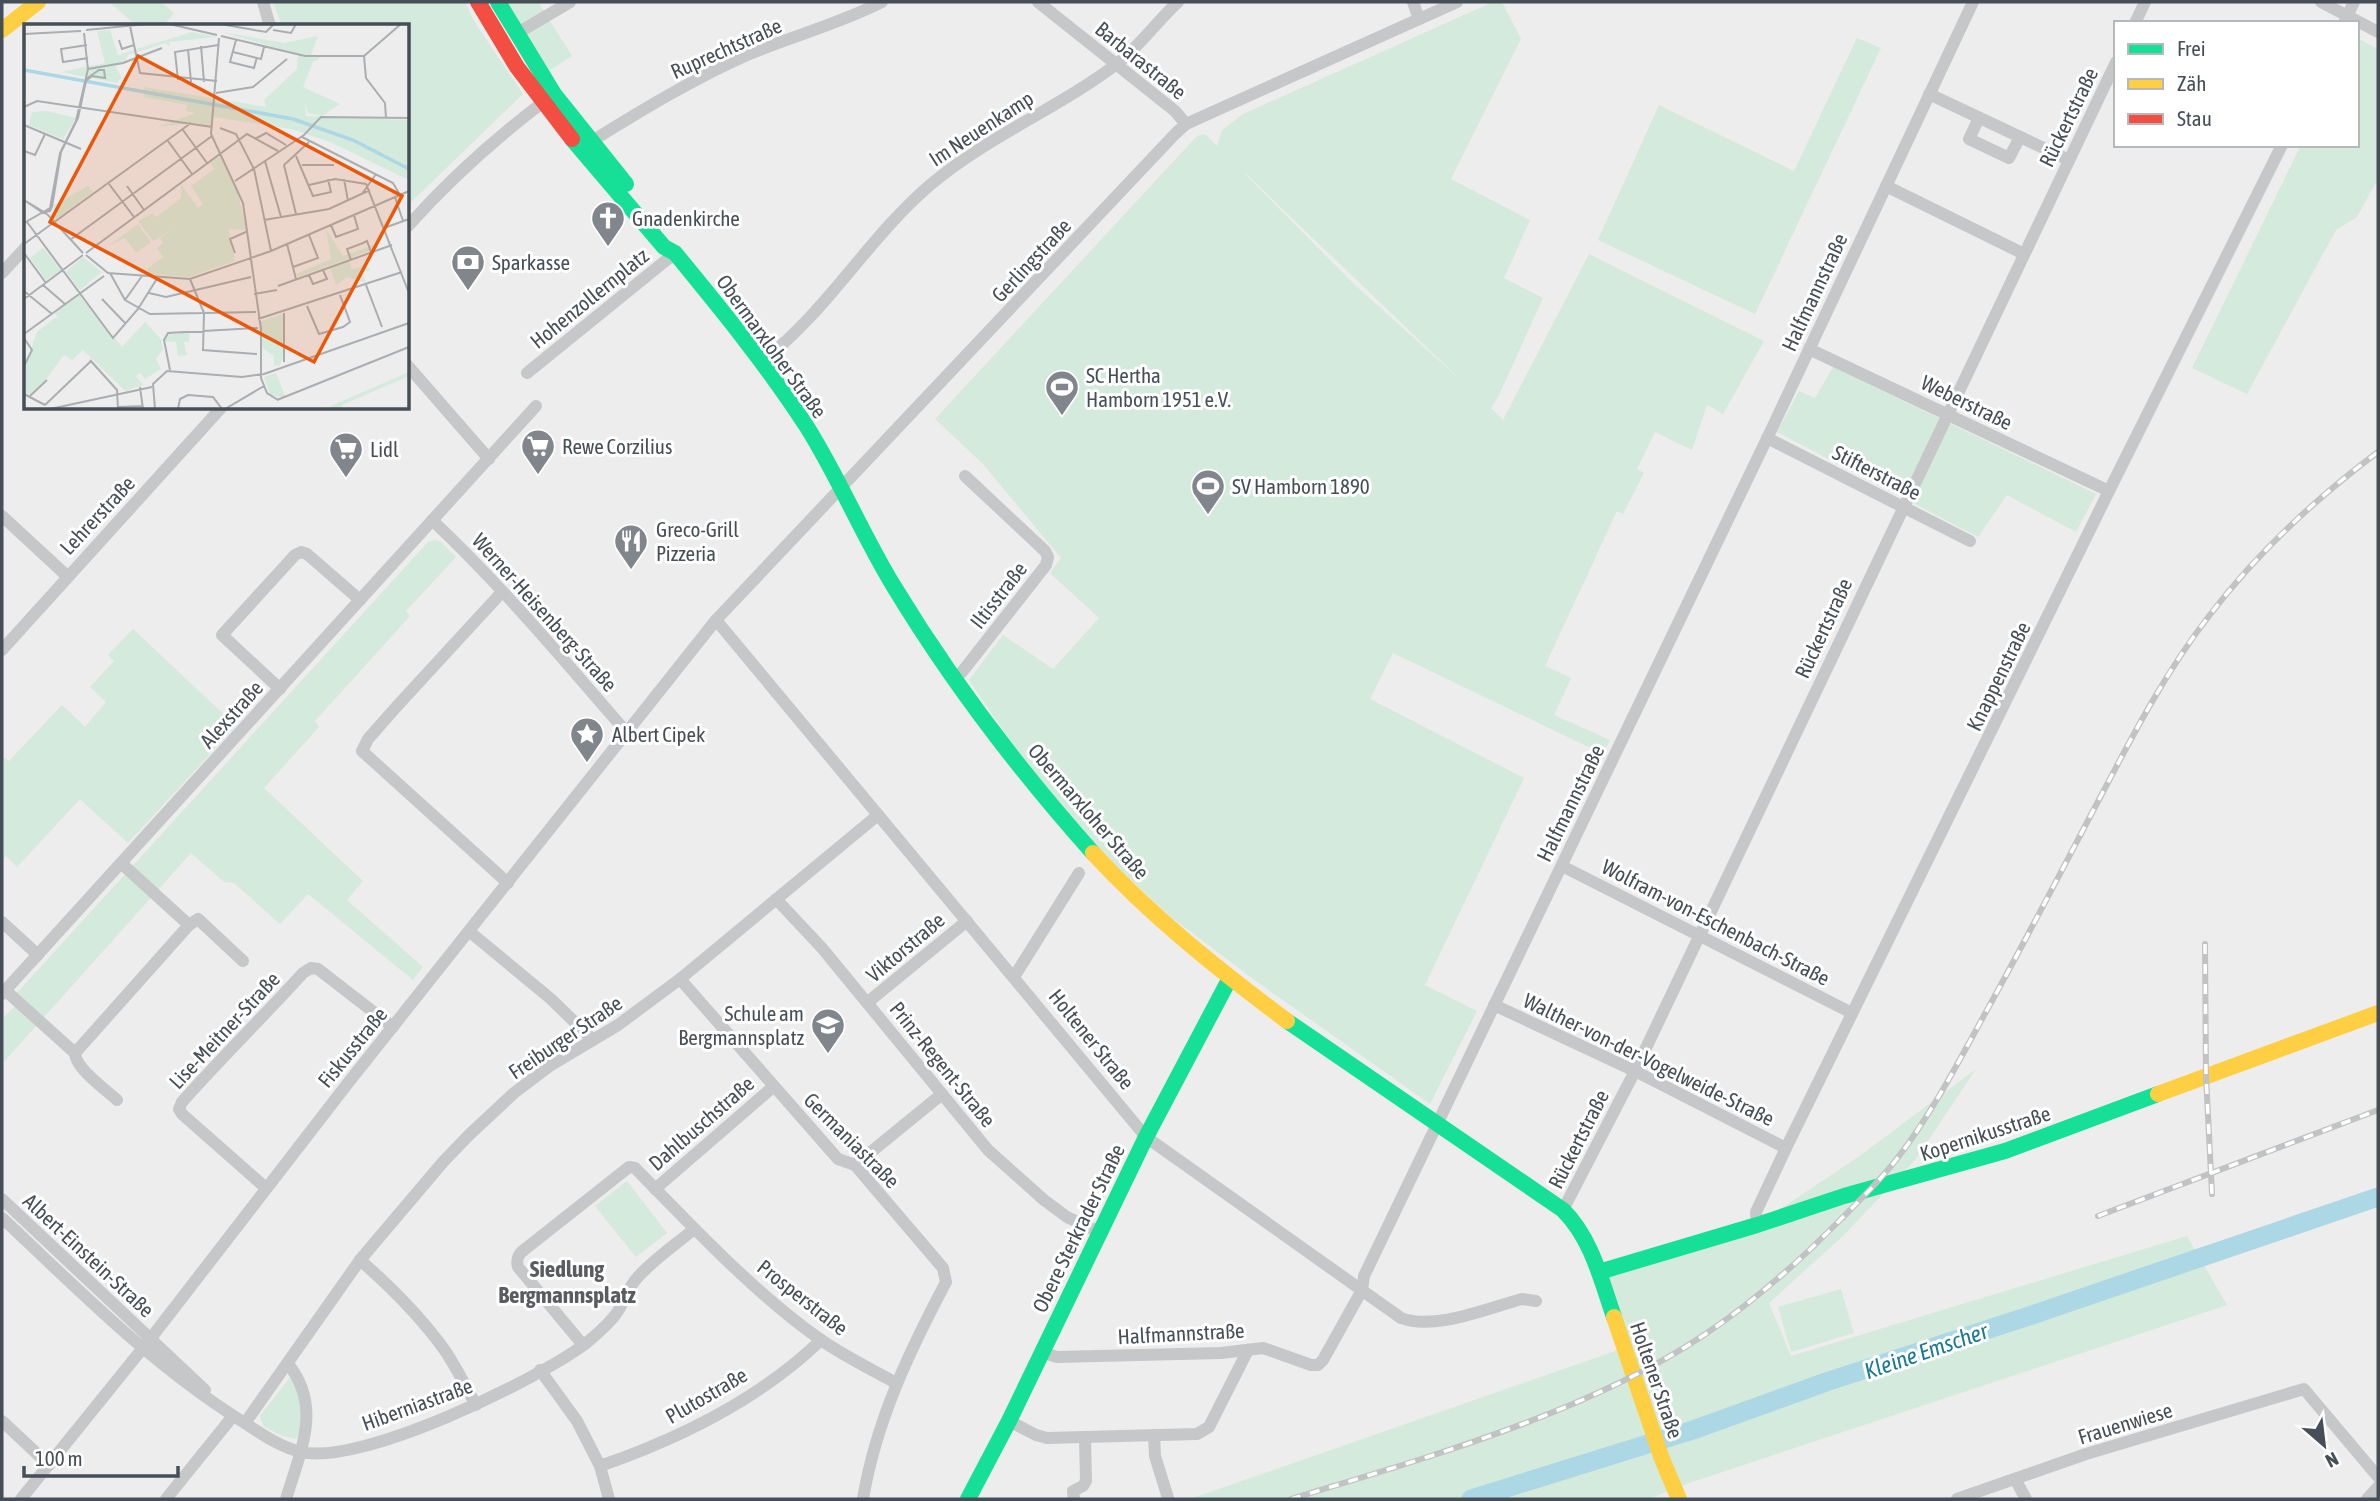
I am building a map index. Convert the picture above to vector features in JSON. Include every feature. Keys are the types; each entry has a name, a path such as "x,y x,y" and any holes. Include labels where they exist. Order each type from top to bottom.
{"street":[{"path":"2,28 24,2"},
{"path":"2,28 38,2"},
{"path":"263,2 269,24"},
{"name":"Obermarxloher Straße","path":"478,2 496,36 549,98 664,247 675,254 761,362 808,429 908,611 953,679 1020,766 1093,853 1144,904 1230,978 1297,1030 1563,1210 1585,1236 1599,1272"},
{"name":"Obermarxloher Straße","path":"498,2 549,98 592,141 672,242 675,254"},
{"path":"516,34 570,2"},
{"name":"Ruprechtstraße","path":"592,141 648,106 747,55 835,24 882,2"},
{"name":"Barbarastraße","path":"1038,2 1175,111 1186,124"},
{"name":"Im Neuenkamp","path":"761,362 784,345 888,225 928,187 981,147 1116,64 1178,2"},
{"path":"1413,2 1419,19"},
{"name":"Gerlingstraße","path":"716,621 1186,124 1457,2"},
{"name":"Halfmannstraße","path":"1041,1352 1057,1357 1221,1353 1263,1348 1311,1365 1318,1365 1323,1360 1362,1290 1364,1276 1436,1123 1562,866 1973,2"},
{"path":"2136,21 2145,2"},
{"path":"2321,2 2346,19 2378,21"},
{"path":"2346,19 2354,2"},
{"path":"2359,24 2378,32"},
{"name":"Rückertstraße","path":"1563,1210 1635,1071 2114,66"},
{"path":"1929,94 2069,160"},
{"path":"410,224 456,178 549,98"},
{"path":"1979,118 1969,139 2010,158 2020,137"},
{"name":"Knappenstraße","path":"1757,1225 1756,1212 1786,1148 2281,147"},
{"path":"1886,186 2024,254"},
{"path":"2,273 24,249"},
{"name":"Hohenzollernplatz","path":"527,373 675,254"},
{"name":"Weberstraße","path":"1809,349 2109,491"},
{"path":"410,368 489,459"},
{"name":"Alexstraße","path":"3,992 536,406"},
{"name":"Lehrerstraße","path":"2,650 219,410"},
{"name":"Stifterstraße","path":"1767,438 1970,541"},
{"name":"Iltisstraße","path":"953,679 962,672 1046,565 1048,557 1045,551 965,476"},
{"path":"2,516 67,576"},
{"name":"Werner-Heisenberg-Straße","path":"432,520 459,545 627,733"},
{"path":"280,689 222,635 295,555 301,552 307,554 360,600"},
{"path":"502,592 368,739 362,751 508,883"},
{"name":"Fiskusstraße","path":"21,1499 716,621"},
{"name":"Holtener Straße","path":"716,621 1146,1137 1401,1318 1421,1323 1522,1299 1536,1301"},
{"name":"Freiburger Straße","path":"245,1423 360,1260 469,1135 514,1093 551,1065 634,1014 680,979 878,815"},
{"path":"121,863 189,925"},
{"name":"Wolfram-von-Eschenbach-Straße","path":"1562,866 1852,1013"},
{"path":"1014,977 1079,873"},
{"name":"Prinz-Regent-Straße","path":"776,898 822,948 988,1150 1015,1176 1067,1217 1099,1231"},
{"path":"117,1100 78,1065 75,1053 189,925 198,919 243,961"},
{"name":"Viktorstraße","path":"867,1002 967,921"},
{"path":"2,922 37,955"},
{"path":"470,932 551,999 592,1039"},
{"name":"Lise-Meitner-Straße","path":"267,1188 182,1114 179,1109 182,1102 225,1053 248,1034 303,973 311,968 318,969 393,1027"},
{"name":"Obere Sterkrader Straße","path":"968,1499 1009,1421 1146,1137 1230,978"},
{"name":"Germaniastraße","path":"680,979 838,1159 855,1165 943,1268 946,1275 946,1282 911,1347 896,1383 868,1468 863,1499"},
{"path":"3,992 75,1053"},
{"name":"Walther-von-der-Vogelweide-Straße","path":"1494,1005 1635,1071 1786,1148"},
{"name":"Kopernikusstraße","path":"1599,1272 1844,1196 2004,1152 2378,1013"},
{"name":"Dahlbuschstraße","path":"655,1189 773,1087"},
{"path":"855,1165 942,1094"},
{"name":"Prosperstraße","path":"583,1345 518,1267 516,1261 519,1254 629,1167 635,1168 693,1230 821,1340 896,1383"},
{"name":"Albert-Einstein-Straße","path":"4,1213 147,1343 193,1390 274,1441 300,1452"},
{"name":"Hiberniastraße","path":"300,1452 318,1454 403,1434 476,1405 540,1370 583,1345 603,1329 617,1313 638,1276 693,1230"},
{"path":"360,1260 386,1283 427,1327 447,1354 476,1405"},
{"name":"Holtener Straße","path":"1599,1272 1662,1459 1679,1499"},
{"name":"Plutostraße","path":"600,1465 683,1433 760,1388 821,1340"},
{"path":"1009,1421 1047,1438 1203,1432 1209,1427 1248,1350"},
{"path":"286,1499 306,1428 306,1396 302,1384 288,1364"},
{"path":"540,1370 564,1401 600,1465 609,1499"},
{"name":"Frauenwiese","path":"1957,1499 2086,1454 2304,1389 2378,1476"},
{"path":"166,1499 230,1414"},
{"path":"2,1421 49,1465"},
{"path":"1154,1435 1155,1456 1168,1498"},
{"path":"1074,1499 1073,1491 1083,1486 1086,1481 1085,1437"},
{"path":"2015,1479 2026,1499"},
{"path":"2367,1499 2378,1487"}],"green space":[{"path":"109,2 161,2 174,13 165,24 135,24"},
{"path":"273,2 465,2 474,21 523,94 410,203 410,24 281,24"},
{"path":"500,2 538,2 572,56 544,74"},
{"path":"1493,2 1502,2 1521,39 1451,179 1530,220 1504,278 1543,298 1491,408 1503,420 1589,254 1764,341 1723,414 1707,405 1692,450 1655,432 1637,469 1644,473 1623,514 1617,511 1545,666 1571,678 1554,715 1610,740 1603,754 1393,653 1370,699 1524,778 1425,985 1477,1011 1430,1104 1256,981 1171,917 1105,856 1025,762 969,680 1003,635 1053,669 1099,618 1050,573 1061,558 982,463 935,419 1197,136 1205,134 1217,146 1222,130 1243,114","holes":["1246,174 1464,383 1355,285"]},
{"path":"1857,38 1881,48 1755,314 1598,240 1659,105 1794,171"},
{"path":"2359,39 2378,49 2378,179 2357,217 2336,230 2247,394 2192,368 2300,147 2359,147"},
{"path":"1833,367 2096,494 2076,532 2007,495 1978,537 1777,432 1799,391 1815,398"},
{"path":"428,542 441,542 456,557 406,611 410,616 315,721 319,727 264,788 363,881 347,900 423,967 413,980 308,894 280,924 234,883 224,882 191,853 3,1063 2,1019 15,1006 14,996"},
{"path":"133,629 236,726 128,843 80,799 17,867 6,856 2,860 2,756 9,761 62,705 85,727 106,702 90,687 114,661 108,655"},
{"path":"1976,1069 1915,1160 1843,1236 1769,1303 1791,1356 2187,1236 2227,1305 1689,1483 1648,1499 1190,1499 1624,1348 1599,1272 1757,1225 1861,1155"},
{"path":"627,1181 667,1233 636,1257 595,1206"},
{"path":"1841,1289 1854,1333 1791,1352 1778,1307"},
{"path":"292,1375 302,1407 301,1425 296,1439 282,1436 263,1426 260,1416"}],"waterway":[{"name":"Kleine Emscher","path":"1471,1499 1693,1430 1826,1382 2378,1197"}],"railway":[{"path":"1291,1499 1502,1432 1606,1389 1655,1364 1720,1324 1774,1282 1824,1236 1892,1165 1937,1100 2140,724 2165,679 2194,637 2227,593 2267,549 2309,508 2378,452"},
{"path":"2205,944 2206,1076 2212,1194"},
{"path":"2098,1216 2378,1110"}],"traffic: fast":[{"path":"498,2 554,94 626,184"},
{"path":"572,139 664,247 675,253 776,382 819,446 882,566 938,656 1012,757 1093,853"},
{"path":"968,1499 1009,1421 1146,1137 1230,978"},
{"path":"1287,1021 1563,1210 1573,1221 1588,1247 1614,1317"},
{"path":"1599,1272 1844,1196 2005,1151 2158,1094"}],"traffic: slow":[{"path":"2,30 38,2"},
{"path":"1093,853 1115,877 1187,942 1287,1021"},
{"path":"2158,1094 2378,1013"},
{"path":"1614,1317 1662,1459 1679,1499"}],"traffic: jam":[{"path":"478,2 517,67 572,139"}],"place":[{"name":"Gnadenkirche","path":"608,248"},
{"name":"Sparkasse","path":"468,292"},
{"name":"SC Hertha Hamborn 1951 e.V.","path":"1062,417"},
{"name":"Rewe Corzilius","path":"538,476"},
{"name":"Lidl","path":"346,479"},
{"name":"SV Hamborn 1890","path":"1208,516"},
{"name":"Greco-Grill Pizzeria","path":"631,571"},
{"name":"Albert Cipek","path":"587,764"},
{"name":"Schule am Bergmannsplatz","path":"828,1055"}],"district":[{"name":"Siedlung Bergmannsplatz","path":"567,1282"}]}
